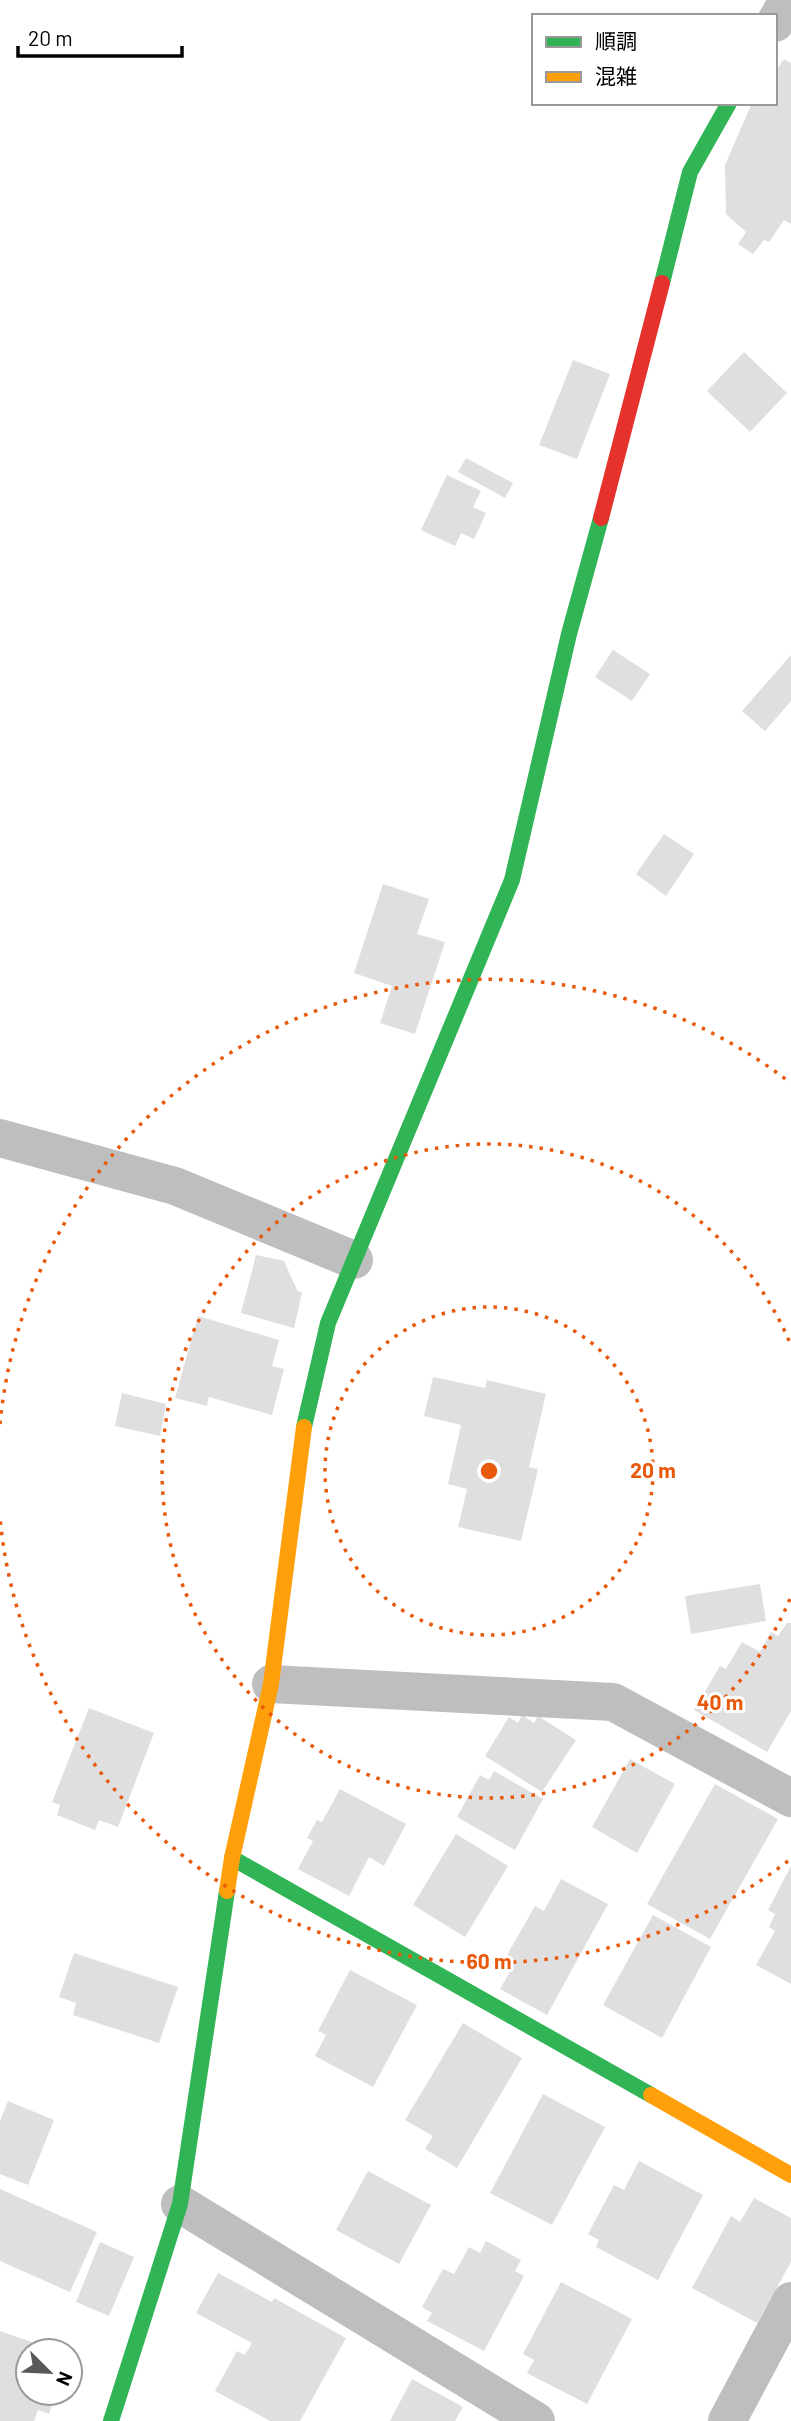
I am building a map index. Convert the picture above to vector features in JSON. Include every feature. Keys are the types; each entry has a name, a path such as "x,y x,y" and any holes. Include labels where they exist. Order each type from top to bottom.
{"street":[{"path":"777,19 788,0"},
{"path":"111,2421 180,2204 232,1858 271,1684 301,1438 328,1323 512,880 569,634 591,559 690,172 728,105"},
{"path":"0,1138 175,1186 354,1260"},
{"path":"271,1684 613,1702 791,1798"},
{"path":"232,1858 791,2175"},
{"path":"180,2204 517,2417"},
{"path":"727,2421 791,2301"}],"building":[{"path":"784,59 791,63 791,224 784,220 769,242 764,240 753,254 738,244 746,232 726,214 725,165 751,105 777,105 777,69"},
{"path":"744,352 787,393 750,432 707,391"},
{"path":"573,360 610,374 577,459 539,445"},
{"path":"466,458 513,483 505,498 458,472"},
{"path":"447,475 481,491 473,507 486,513 474,539 461,533 455,546 421,530"},
{"path":"613,650 650,674 632,701 595,677"},
{"path":"791,655 791,701 765,731 742,711"},
{"path":"664,834 694,854 666,896 636,874"},
{"path":"383,884 429,899 417,934 445,942 415,1034 380,1023 392,986 354,973"},
{"path":"256,1255 284,1261 297,1290 302,1293 294,1328 241,1313"},
{"path":"198,1316 279,1340 272,1366 284,1369 272,1415 209,1397 207,1406 175,1398"},
{"path":"433,1377 485,1388 487,1380 546,1394 529,1467 538,1469 521,1541 458,1527 467,1489 448,1484 461,1425 424,1416"},
{"path":"122,1393 166,1404 160,1436 115,1426"},
{"path":"760,1584 766,1621 691,1634 685,1596"},
{"path":"787,1623 791,1623 791,1711 767,1752 694,1710 720,1666 726,1669 742,1642 760,1652 771,1632 778,1636"},
{"path":"89,1708 154,1733 118,1827 99,1820 95,1830 57,1815 60,1805 52,1802"},
{"path":"522,1715 534,1723 538,1716 576,1740 542,1792 485,1756 509,1717 518,1723"},
{"path":"630,1759 675,1784 637,1853 592,1827"},
{"path":"494,1771 543,1799 515,1850 457,1817 480,1775 489,1780"},
{"path":"715,1784 778,1819 710,1939 647,1904"},
{"path":"340,1789 406,1824 384,1866 369,1857 349,1896 298,1869 313,1841 307,1838 317,1820 322,1822"},
{"path":"456,1834 508,1866 465,1937 413,1905"},
{"path":"791,1866 791,1984 756,1965 775,1931 769,1927 775,1914 768,1910"},
{"path":"561,1879 608,1904 547,2015 500,1989 512,1968 503,1962 535,1906 544,1911"},
{"path":"653,1915 711,1947 662,2038 603,2005"},
{"path":"74,1953 178,1987 159,2043 73,2015 76,2003 59,1997"},
{"path":"350,1970 417,2005 373,2087 315,2056 326,2035 318,2031"},
{"path":"463,2023 522,2058 457,2168 425,2149 433,2136 405,2120"},
{"path":"543,2094 605,2127 552,2225 490,2193"},
{"path":"8,2101 54,2120 28,2185 0,2174 0,2121"},
{"path":"639,2161 703,2195 658,2280 596,2247 599,2240 588,2234 614,2185 624,2190"},
{"path":"368,2171 431,2205 399,2264 336,2230"},
{"path":"0,2189 97,2232 70,2292 0,2261"},
{"path":"754,2198 791,2218 791,2262 757,2323 692,2288 731,2216 740,2222"},
{"path":"486,2241 521,2260 515,2271 524,2276 484,2351 427,2321 432,2313 422,2307 443,2269 454,2274 469,2247 480,2253"},
{"path":"100,2242 134,2257 109,2316 76,2302"},
{"path":"218,2273 272,2302 274,2298 346,2338 300,2421 270,2421 215,2391 237,2351 245,2355 252,2343 196,2313"},
{"path":"561,2282 632,2319 587,2404 527,2373 534,2360 523,2354"},
{"path":"0,2331 17,2337 14,2337 14,2407 51,2407 49,2414 38,2410 34,2421 0,2421"},
{"path":"412,2379 463,2407 455,2421 390,2421"}],"traffic: fast":[{"path":"662,283 690,172 728,105"},
{"path":"304,1427 328,1323 512,880 569,634 601,518"},
{"path":"232,1858 651,2095"},
{"path":"111,2421 180,2204 227,1891"}],"traffic: slow":[{"path":"227,1891 271,1684 304,1427"},
{"path":"651,2095 791,2175"}],"traffic: jam":[{"path":"601,518 662,283"}]}
